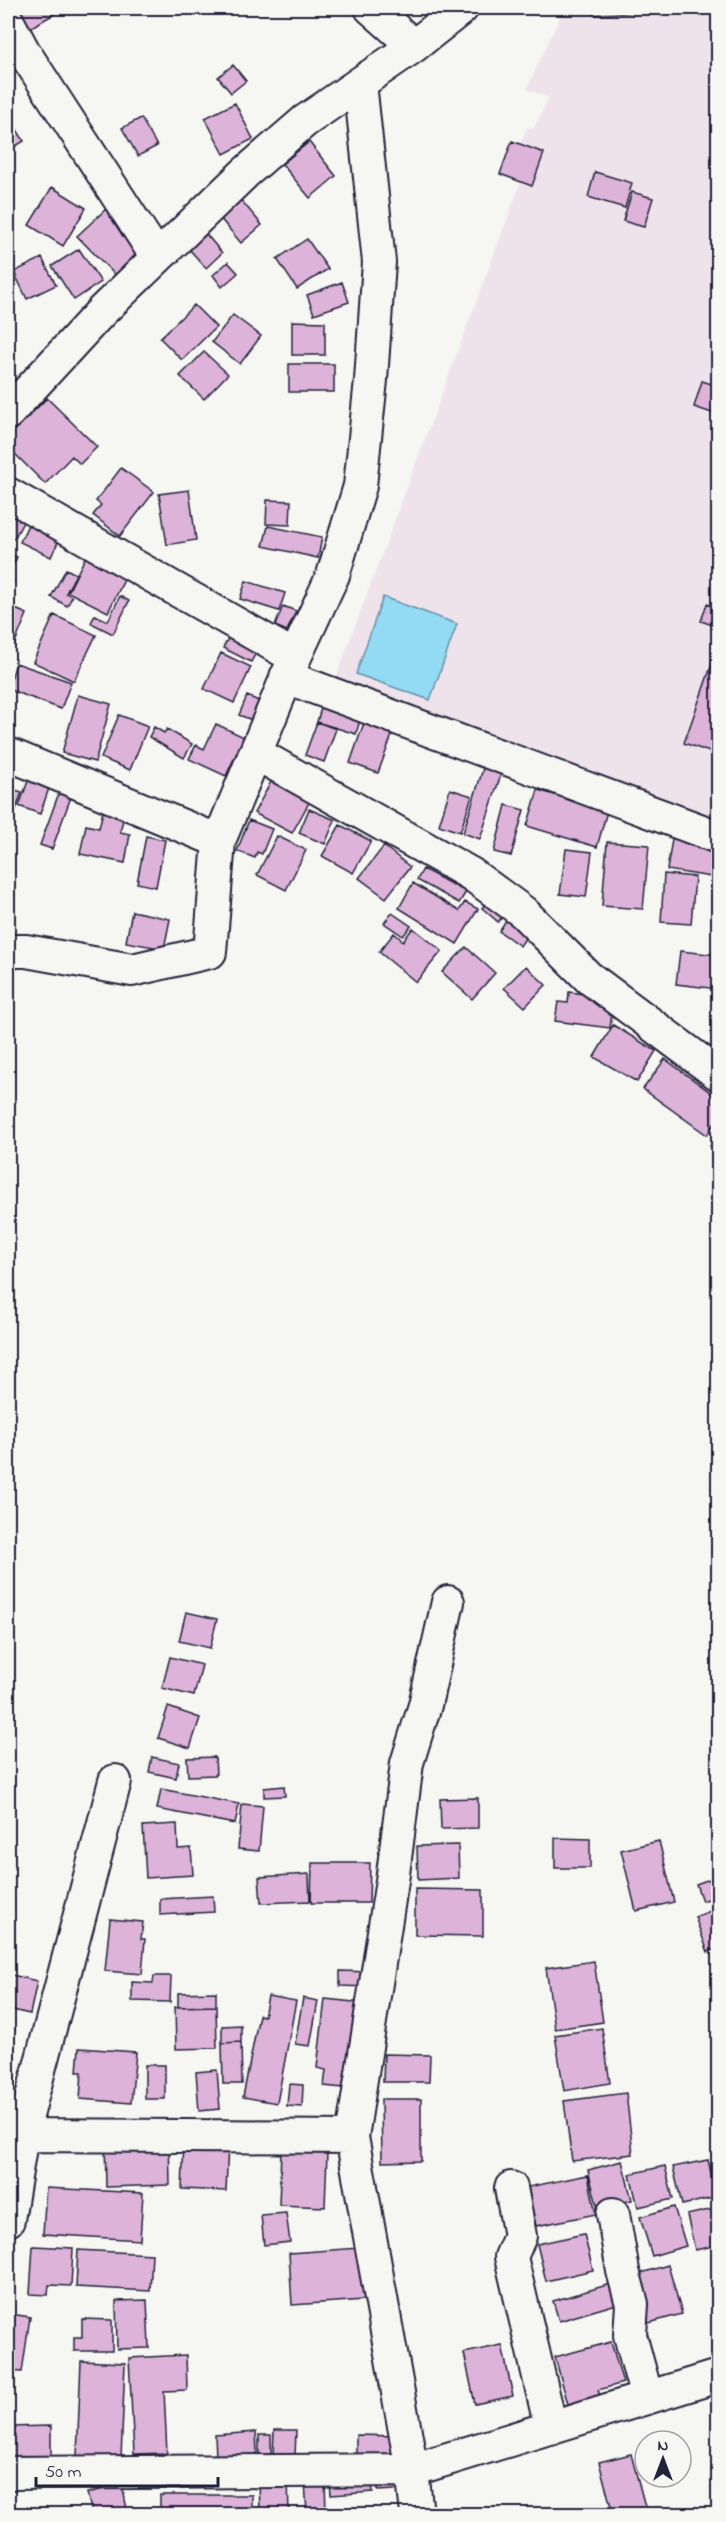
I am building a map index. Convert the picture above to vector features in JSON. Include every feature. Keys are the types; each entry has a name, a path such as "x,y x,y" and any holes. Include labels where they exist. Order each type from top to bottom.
{"street":[{"path":"372,8 414,46"},
{"path":"8,413 18,385 102,310 245,173 288,136 414,46 462,8"},
{"path":"8,22 24,52 157,257"},
{"path":"8,951 26,951 132,970 210,952 219,842 291,667 333,575 360,486 371,380 379,262 360,83"},
{"path":"8,494 291,667 718,837"},
{"path":"255,753 471,874 523,912 588,977 714,1066"},
{"path":"8,754 219,842"},
{"path":"417,2514 412,2470 352,2137 393,1874 407,1763 425,1705 448,1602"},
{"path":"8,2220 22,2135 115,1781"},
{"path":"22,2135 352,2137"},
{"path":"511,2188 520,2236 511,2257 551,2427"},
{"path":"613,2214 623,2271 632,2304 630,2335 647,2398"},
{"path":"8,2473 412,2470 718,2376"}],"shaded area":[{"path":"564,8 718,8 718,824 334,683 521,182 500,174 512,141 520,144 527,128 534,128 549,98 527,89"}],"water":[{"path":"383,597 457,624 430,700 356,674"}],"building":[{"path":"14,8 65,8 28,29"},
{"path":"594,8 633,8 634,12 594,15"},
{"path":"233,65 246,81 231,93 218,77"},
{"path":"235,103 253,139 224,154 205,118"},
{"path":"8,115 24,141 8,151"},
{"path":"141,118 157,146 138,156 122,128"},
{"path":"512,141 544,153 532,186 500,174"},
{"path":"309,142 336,176 310,198 282,164"},
{"path":"595,172 632,183 625,208 588,197"},
{"path":"52,187 86,208 63,246 29,225"},
{"path":"632,192 653,198 644,227 623,221"},
{"path":"240,199 262,225 241,243 219,217"},
{"path":"106,209 147,252 119,279 77,236"},
{"path":"206,234 222,253 206,268 189,249"},
{"path":"307,239 328,269 297,289 277,259"},
{"path":"79,249 101,282 74,300 52,266"},
{"path":"42,258 56,285 27,299 14,272"},
{"path":"228,262 238,273 222,287 213,275"},
{"path":"342,282 349,302 314,314 307,295"},
{"path":"194,305 216,327 182,360 160,338"},
{"path":"233,315 261,336 240,364 212,342"},
{"path":"292,321 325,322 325,355 292,355"},
{"path":"204,352 228,374 204,399 180,376"},
{"path":"289,364 334,364 334,392 289,392"},
{"path":"702,381 718,386 718,415 694,407"},
{"path":"47,398 97,447 80,464 72,456 45,484 8,447 8,437"},
{"path":"121,468 154,492 120,536 93,515 101,505 96,501"},
{"path":"189,490 196,540 167,545 159,494"},
{"path":"267,500 291,501 290,525 266,524"},
{"path":"19,503 30,509 14,539 8,535 8,525"},
{"path":"33,514 64,529 51,557 20,542"},
{"path":"268,526 322,537 318,558 263,546"},
{"path":"88,552 128,572 108,612 68,592"},
{"path":"8,553 17,557 9,573 8,572"},
{"path":"66,569 76,574 66,593 72,597 67,606 51,597"},
{"path":"8,578 14,581 8,593"},
{"path":"246,581 285,593 279,611 240,599"},
{"path":"120,596 129,601 113,634 91,623 95,615 108,621"},
{"path":"707,604 718,608 718,627 701,621"},
{"path":"8,606 27,614 11,652 8,650"},
{"path":"283,606 296,611 287,631 275,626"},
{"path":"54,615 96,635 74,681 33,662"},
{"path":"230,635 258,649 251,662 223,648"},
{"path":"718,647 718,755 684,743"},
{"path":"221,653 251,667 234,703 204,689"},
{"path":"16,663 71,682 61,709 8,689"},
{"path":"78,695 111,704 95,762 62,753"},
{"path":"247,696 261,702 252,720 239,715"},
{"path":"323,701 362,713 356,734 317,722"},
{"path":"119,715 148,726 130,770 101,758"},
{"path":"366,717 395,727 378,773 350,763"},
{"path":"317,722 336,729 324,762 305,755"},
{"path":"216,724 244,737 226,776 189,759 196,745 204,749"},
{"path":"154,727 164,733 167,729 192,744 184,758 149,737"},
{"path":"487,756 505,762 480,839 463,833"},
{"path":"33,767 54,774 40,814 19,806"},
{"path":"278,769 316,790 292,833 254,813"},
{"path":"64,779 76,783 52,849 40,845"},
{"path":"8,788 22,792 15,812 8,810"},
{"path":"450,789 472,796 460,832 439,825"},
{"path":"538,790 607,811 597,847 527,826"},
{"path":"506,805 524,810 511,856 494,852"},
{"path":"309,809 335,820 325,844 299,833"},
{"path":"103,811 124,816 120,832 130,834 125,863 80,854 86,825 99,828"},
{"path":"249,820 272,829 262,854 257,852 255,858 237,851"},
{"path":"340,825 371,841 353,873 322,856"},
{"path":"674,827 718,842 718,878 667,870"},
{"path":"146,836 165,840 156,887 137,883"},
{"path":"277,836 306,850 286,890 257,875"},
{"path":"607,842 649,845 643,909 602,906"},
{"path":"384,846 410,867 386,898 359,878"},
{"path":"566,849 592,852 586,897 560,894"},
{"path":"423,869 466,892 459,903 417,880"},
{"path":"664,874 695,877 691,924 661,922"},
{"path":"413,883 459,911 465,902 478,909 457,944 399,908"},
{"path":"494,893 511,907 498,922 482,908"},
{"path":"132,911 170,919 164,949 126,942"},
{"path":"392,913 411,926 403,936 384,923"},
{"path":"509,916 530,931 520,946 499,931"},
{"path":"413,928 442,951 416,982 379,952 394,933 403,941"},
{"path":"466,947 495,973 472,999 442,972"},
{"path":"680,951 718,955 718,989 676,984"},
{"path":"526,966 546,985 525,1007 504,988"},
{"path":"569,992 614,998 610,1028 555,1021 558,1002 568,1003"},
{"path":"613,1025 656,1051 637,1082 594,1057"},
{"path":"665,1059 718,1098 718,1118 707,1135 643,1089"},
{"path":"718,1138 718,1155 710,1146"},
{"path":"186,1612 217,1619 210,1648 179,1641"},
{"path":"170,1657 202,1665 194,1696 162,1688"},
{"path":"168,1707 200,1718 190,1748 158,1738"},
{"path":"152,1757 179,1763 176,1778 149,1772"},
{"path":"215,1757 216,1775 188,1776 187,1758"},
{"path":"284,1786 285,1796 264,1797 264,1788"},
{"path":"161,1789 239,1804 235,1824 157,1809"},
{"path":"478,1798 478,1828 441,1829 440,1799"},
{"path":"242,1804 263,1806 259,1851 238,1849"},
{"path":"177,1824 178,1849 191,1848 193,1875 146,1878 143,1826"},
{"path":"555,1838 590,1839 590,1868 555,1868"},
{"path":"659,1841 674,1902 636,1911 621,1850"},
{"path":"458,1845 459,1878 418,1880 417,1846"},
{"path":"312,1863 370,1863 369,1903 311,1903"},
{"path":"309,1874 310,1901 261,1903 259,1877"},
{"path":"718,1876 718,1896 702,1901 696,1884"},
{"path":"415,1889 483,1890 483,1936 415,1935"},
{"path":"213,1896 214,1912 160,1915 160,1899"},
{"path":"718,1908 718,1948 708,1952 695,1917"},
{"path":"110,1919 143,1922 141,1939 145,1939 142,1974 105,1971"},
{"path":"594,1961 603,2022 555,2029 546,1968"},
{"path":"340,1971 372,1972 371,1987 340,1986"},
{"path":"8,1974 37,1981 30,2014 12,2010 10,2017 8,2016"},
{"path":"154,1976 171,1976 170,2002 132,2001 132,1982 153,1983"},
{"path":"216,1992 216,2006 178,2007 178,1993"},
{"path":"268,1996 296,2001 277,2103 243,2097 259,2015 264,2016"},
{"path":"303,1998 318,2001 310,2046 295,2044"},
{"path":"325,1999 363,2003 353,2089 324,2086 326,2070 317,2068"},
{"path":"216,2006 217,2048 176,2049 175,2007"},
{"path":"241,2025 241,2042 222,2043 222,2026"},
{"path":"8,2027 15,2029 8,2061"},
{"path":"602,2028 610,2083 564,2091 555,2035"},
{"path":"241,2042 242,2084 223,2084 222,2043"},
{"path":"79,2048 136,2052 131,2103 80,2099 82,2072 77,2072"},
{"path":"384,2054 430,2055 429,2082 383,2082"},
{"path":"145,2065 165,2065 165,2099 145,2099"},
{"path":"217,2070 220,2109 199,2111 196,2072"},
{"path":"289,2084 303,2085 302,2107 287,2106"},
{"path":"626,2093 633,2154 572,2161 564,2101"},
{"path":"381,2099 421,2099 421,2161 382,2162"},
{"path":"169,2136 170,2185 106,2187 105,2137"},
{"path":"184,2142 228,2143 226,2191 182,2189"},
{"path":"281,2150 327,2153 325,2207 279,2205"},
{"path":"708,2160 717,2197 682,2205 673,2167"},
{"path":"622,2161 632,2200 598,2209 588,2170"},
{"path":"665,2166 673,2199 638,2207 630,2174"},
{"path":"588,2175 596,2214 536,2226 528,2187"},
{"path":"46,2188 143,2193 140,2240 43,2234"},
{"path":"674,2207 686,2246 652,2256 640,2217"},
{"path":"718,2208 718,2245 695,2250 687,2215"},
{"path":"286,2213 290,2242 264,2245 261,2215"},
{"path":"584,2234 593,2270 546,2281 537,2244"},
{"path":"33,2246 73,2248 71,2286 49,2285 48,2295 30,2294"},
{"path":"360,2248 364,2300 292,2305 289,2253"},
{"path":"78,2250 152,2254 150,2291 76,2287"},
{"path":"668,2265 682,2314 645,2324 631,2276"},
{"path":"624,2280 630,2300 559,2321 553,2301"},
{"path":"147,2300 149,2348 117,2349 116,2301"},
{"path":"10,2314 30,2317 22,2372 8,2371"},
{"path":"82,2319 112,2320 112,2351 74,2351 74,2337 82,2337"},
{"path":"611,2342 623,2383 598,2390 603,2406 571,2415 555,2357"},
{"path":"502,2345 513,2396 475,2404 464,2353"},
{"path":"186,2355 187,2390 164,2391 167,2453 134,2454 129,2358"},
{"path":"81,2361 125,2363 121,2458 77,2456"},
{"path":"51,2426 51,2458 8,2459 8,2427"},
{"path":"274,2430 296,2430 295,2457 273,2456"},
{"path":"256,2432 257,2454 216,2457 215,2435"},
{"path":"259,2435 271,2435 271,2458 259,2458"},
{"path":"356,2435 399,2436 398,2456 356,2455"},
{"path":"631,2454 633,2489 640,2489 647,2514 613,2514 599,2462"},
{"path":"8,2478 11,2478 10,2514 8,2514"},
{"path":"288,2478 289,2514 260,2514 259,2479"},
{"path":"378,2478 411,2489 378,2491"},
{"path":"371,2479 373,2492 331,2495 330,2482"},
{"path":"325,2480 326,2514 307,2514 305,2481"},
{"path":"122,2485 128,2514 92,2514 87,2493"},
{"path":"160,2495 252,2495 252,2514 160,2514"}]}
